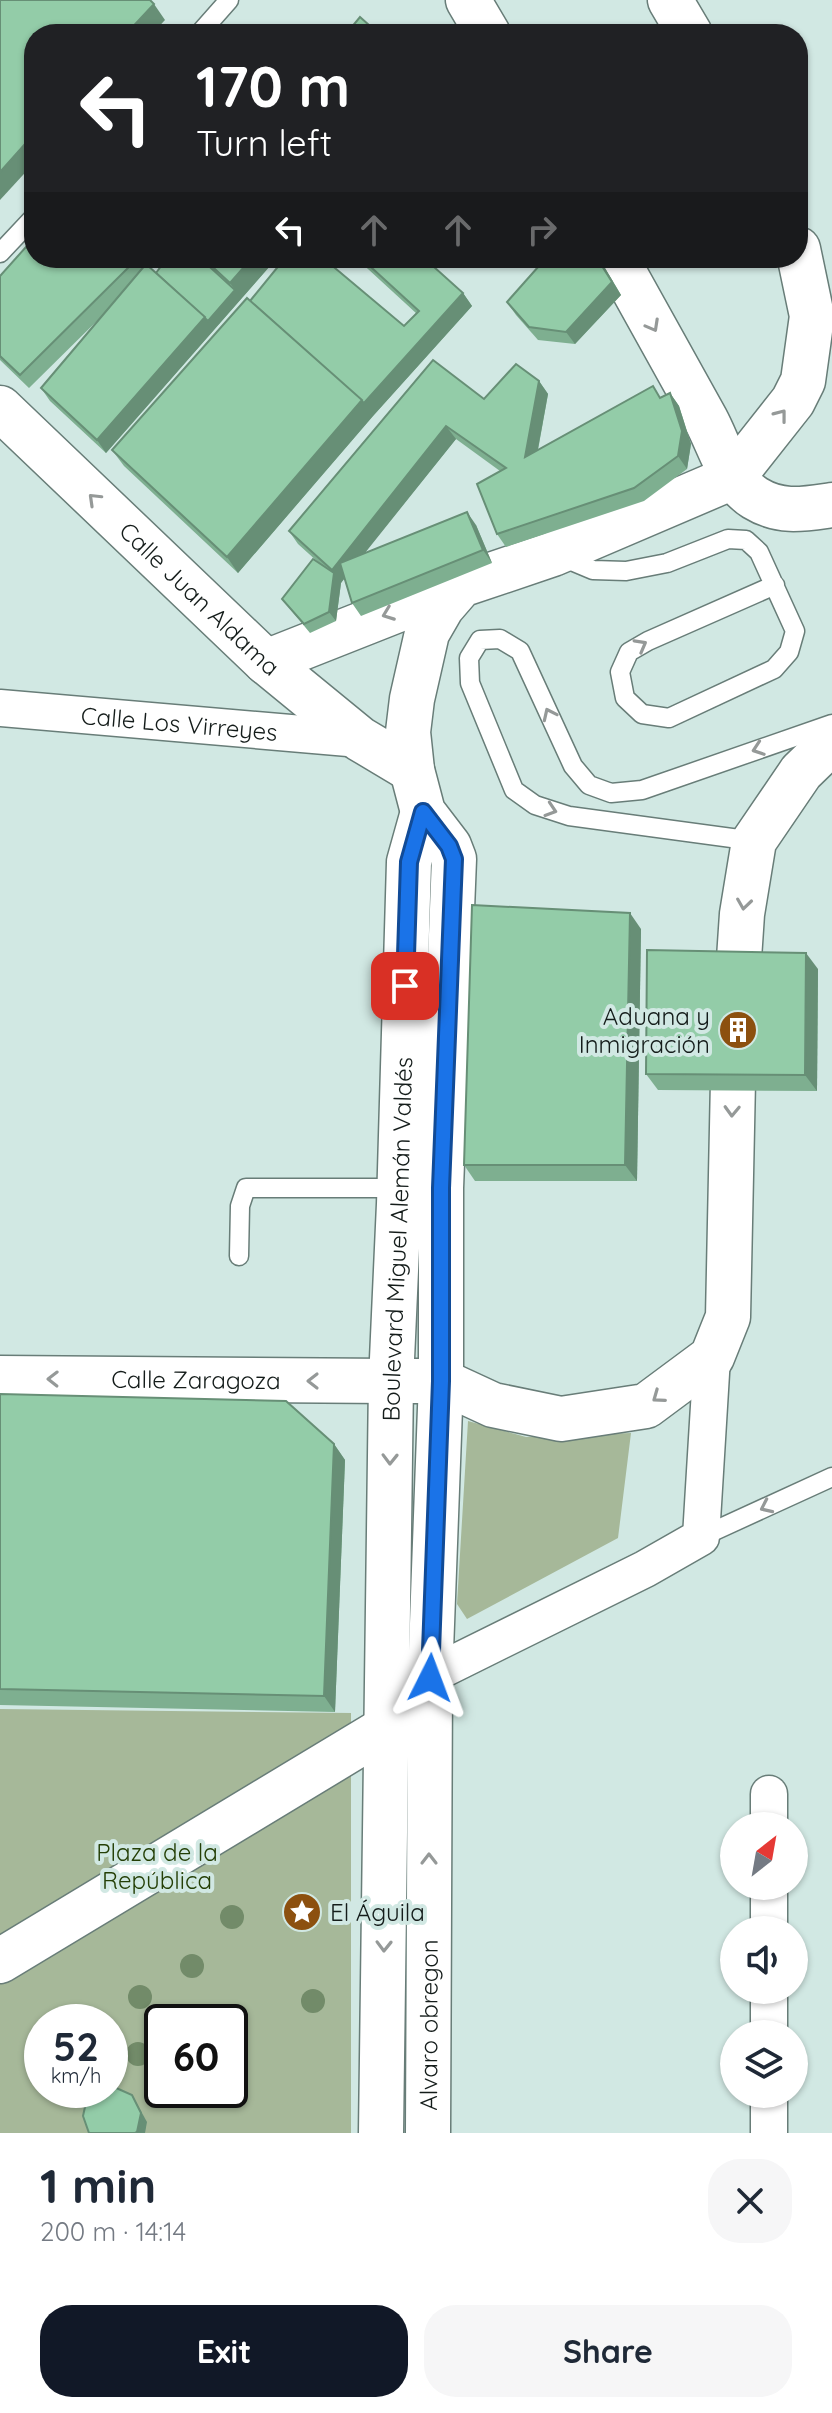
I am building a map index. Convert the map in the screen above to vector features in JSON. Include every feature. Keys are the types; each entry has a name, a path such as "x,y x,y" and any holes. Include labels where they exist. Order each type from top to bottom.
{"main road":[{"path":"468,0 482,24"},
{"path":"670,0 684,24"},
{"path":"622,268 710,427 733,477 753,497 779,509 801,511 832,505"},
{"path":"266,662 461,585 553,554 733,477 793,401 803,381 812,316 802,268"},
{"name":"Calle Juan Aldama","path":"0,408 266,662 360,739 412,770"},
{"path":"412,770 408,732 427,633 442,607 461,585"},
{"path":"391,1381 441,1381 493,1405 561,1419 646,1406 712,1357 728,1317 734,1033 742,914 754,841 801,772 832,742"},
{"name":"Boulevard Miguel Alemán Valdés","path":"386,1728 391,1381 420,1188 454,859 449,846 423,812 412,770"},
{"name":"Boulevard Miguel Alemán Valdés","path":"420,1188 441,1381 430,1678"},
{"name":"Calle Zaragoza","path":"0,1378 391,1381"},
{"path":"0,1961 386,1728 430,1678"},
{"name":"Alvaro obregon","path":"428,2133 430,1678"},
{"name":"Alvaro obregon","path":"381,2133 386,1728"}],"street":[{"name":"Calle Los Virreyes","path":"0,708 360,739"},
{"path":"430,1678 645,1569 701,1537 712,1357"},
{"path":"769,2108 769,2133"}],"lane":[{"path":"208,24 229,0"},
{"path":"0,253 24,228"},
{"path":"553,554 593,570 626,571 667,563 728,539 746,540 759,552 775,585 795,631 789,652 774,669 669,718 642,714 625,698 620,672 629,652 775,585"},
{"path":"754,841 569,816 535,805 514,790 470,683 469,658 480,640 500,639 520,651 573,766 589,785 611,793 642,790 832,724"},
{"path":"239,1256 240,1206 246,1188 420,1188"},
{"path":"701,1537 832,1477"}],"green space":[{"path":"468,1421 526,1437 631,1433 618,1538 467,1619 457,1604"},
{"name":"Plaza de la República","path":"0,1709 351,1713 351,2133 0,2133"}],"building":[{"path":"0,0 150,0 154,4 135,24 24,24 24,145 0,172"},
{"path":"360,17 368,24 354,24"},
{"path":"24,249 24,268 128,268 20,375 0,356 0,276"},
{"path":"143,268 150,268 205,317 97,440 41,388"},
{"path":"160,268 211,268 235,290 208,321 156,273"},
{"path":"214,268 243,268 230,283"},
{"path":"277,268 335,268 404,326 419,311 372,268 435,268 463,293 364,403 250,301"},
{"path":"537,268 603,268 612,282 566,332 529,327 507,302"},
{"path":"247,298 362,400 227,557 112,450"},
{"path":"433,360 484,399 516,364 539,381 525,457 653,386 660,398 670,393 682,431 678,456 634,488 497,534 477,484 506,468 446,426 332,570 289,531"},
{"path":"467,512 483,550 352,603 340,563"},
{"path":"313,559 334,573 329,612 304,624 282,599"},
{"path":"472,905 630,913 625,1165 464,1165"},
{"name":"Aduana y Inmigración","path":"647,950 806,953 805,1075 646,1074"},
{"path":"0,1394 286,1401 334,1444 324,1696 0,1689"},
{"path":"128,2093 141,2113 135,2133 89,2133 83,2116 85,2108 128,2108"}],"place":[{"name":"Aduana y Inmigración","path":"738,1030"},
{"name":"El Águila","path":"302,1912"}],"route":[{"path":"405,986 409,862 423,812 449,846 454,859 441,1188 441,1381 430,1678"}]}
